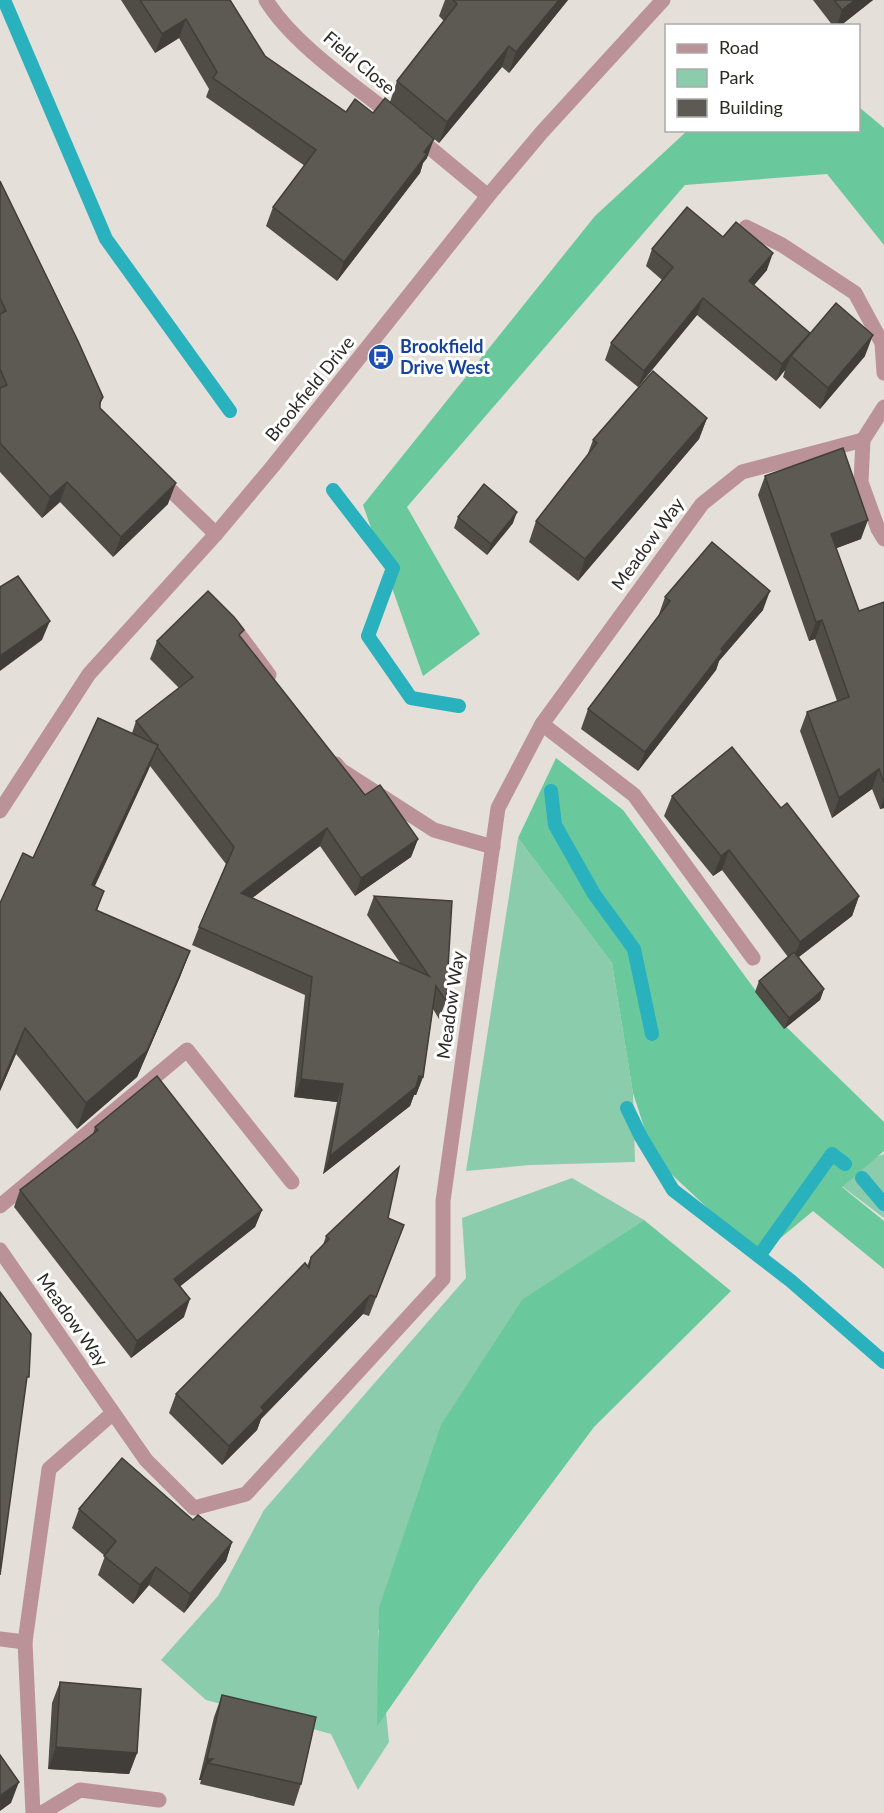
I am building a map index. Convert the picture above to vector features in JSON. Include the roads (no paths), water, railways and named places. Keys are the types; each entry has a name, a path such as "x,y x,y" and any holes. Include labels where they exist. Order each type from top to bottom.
{"street":[{"name":"Brookfield Drive","path":"0,811 89,674 216,534 542,132 663,0"},
{"name":"Field Close","path":"274,4 307,46 488,196"},
{"path":"746,227 782,245 855,293 882,343 884,373"},
{"path":"884,407 863,440 861,482 878,530 884,539"},
{"name":"Meadow Way","path":"0,1250 146,1460 194,1508 246,1494 443,1279 443,1201 498,808 542,724 702,504 742,472 863,440"},
{"path":"143,464 216,534"},
{"path":"232,625 280,688"},
{"path":"542,724 634,795 753,958"},
{"path":"327,752 341,770 434,830 493,847"},
{"path":"0,1206 188,1050 292,1182"},
{"path":"33,1813 25,1642 49,1469 113,1413"},
{"path":"0,1640 25,1642"},
{"path":"42,1813 80,1790 159,1800"}],"waterway":[{"path":"4,0 106,239 230,411"},
{"path":"333,490 393,568 368,636 411,698 459,706"},
{"path":"551,791 555,825 594,894 634,949 652,1034"},
{"path":"627,1108 641,1137 673,1190 791,1281 884,1362"},
{"path":"759,1256 832,1154 845,1164"},
{"path":"862,1178 884,1204"}],"place":[{"name":"Brookfield Drive West","path":"381,357"}]}
